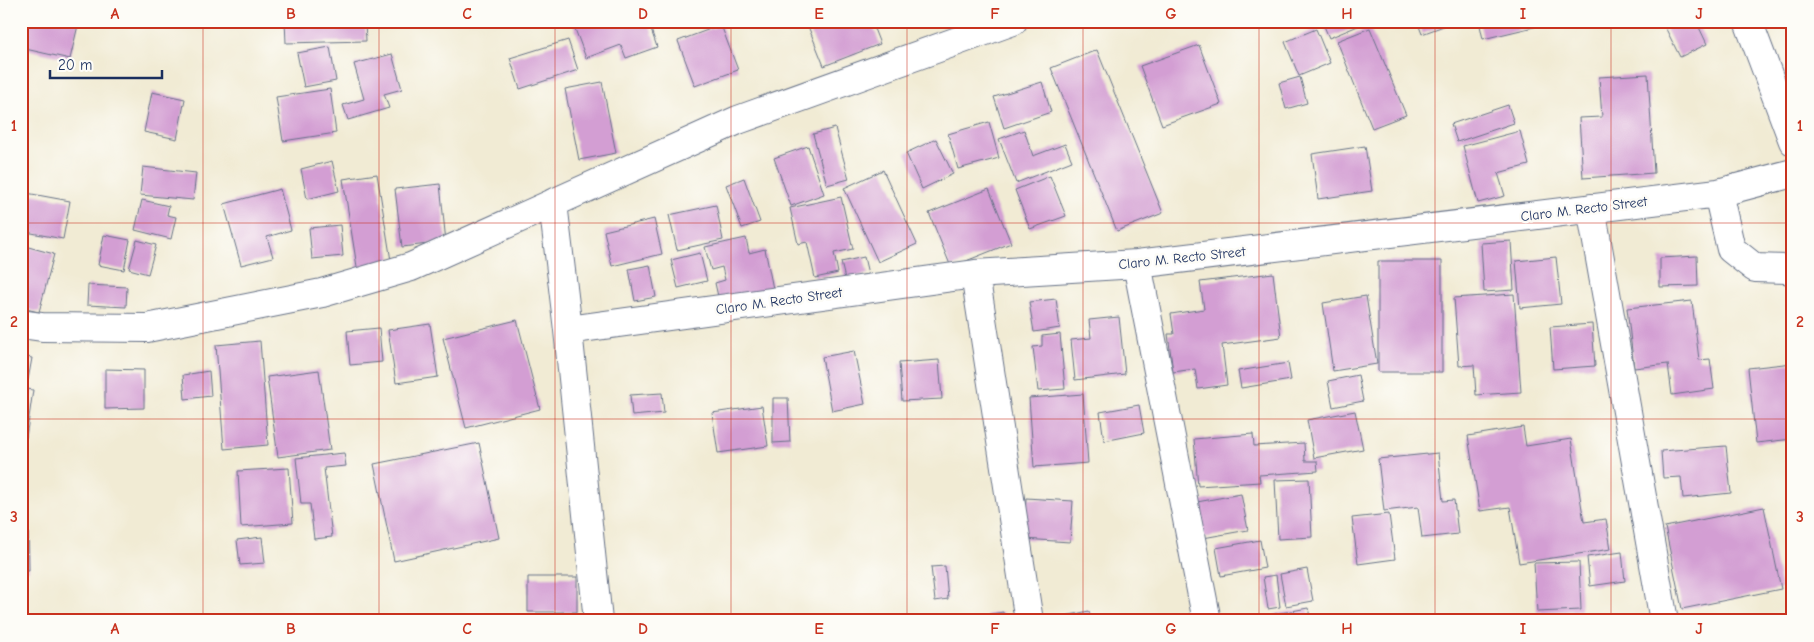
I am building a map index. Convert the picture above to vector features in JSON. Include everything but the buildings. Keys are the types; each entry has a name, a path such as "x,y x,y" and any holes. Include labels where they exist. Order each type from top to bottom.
{"street":[{"path":"21,324 42,327 147,328 322,293 411,267 738,120 1013,21"},
{"path":"1748,21 1793,141"},
{"name":"Claro M. Recto Street","path":"568,330 974,274 1137,264 1718,192 1793,173"},
{"path":"1718,192 1731,250 1755,268 1793,271"},
{"path":"553,203 598,621"},
{"path":"1592,208 1664,621"},
{"path":"1137,264 1207,621"},
{"path":"974,274 1029,621"}]}
